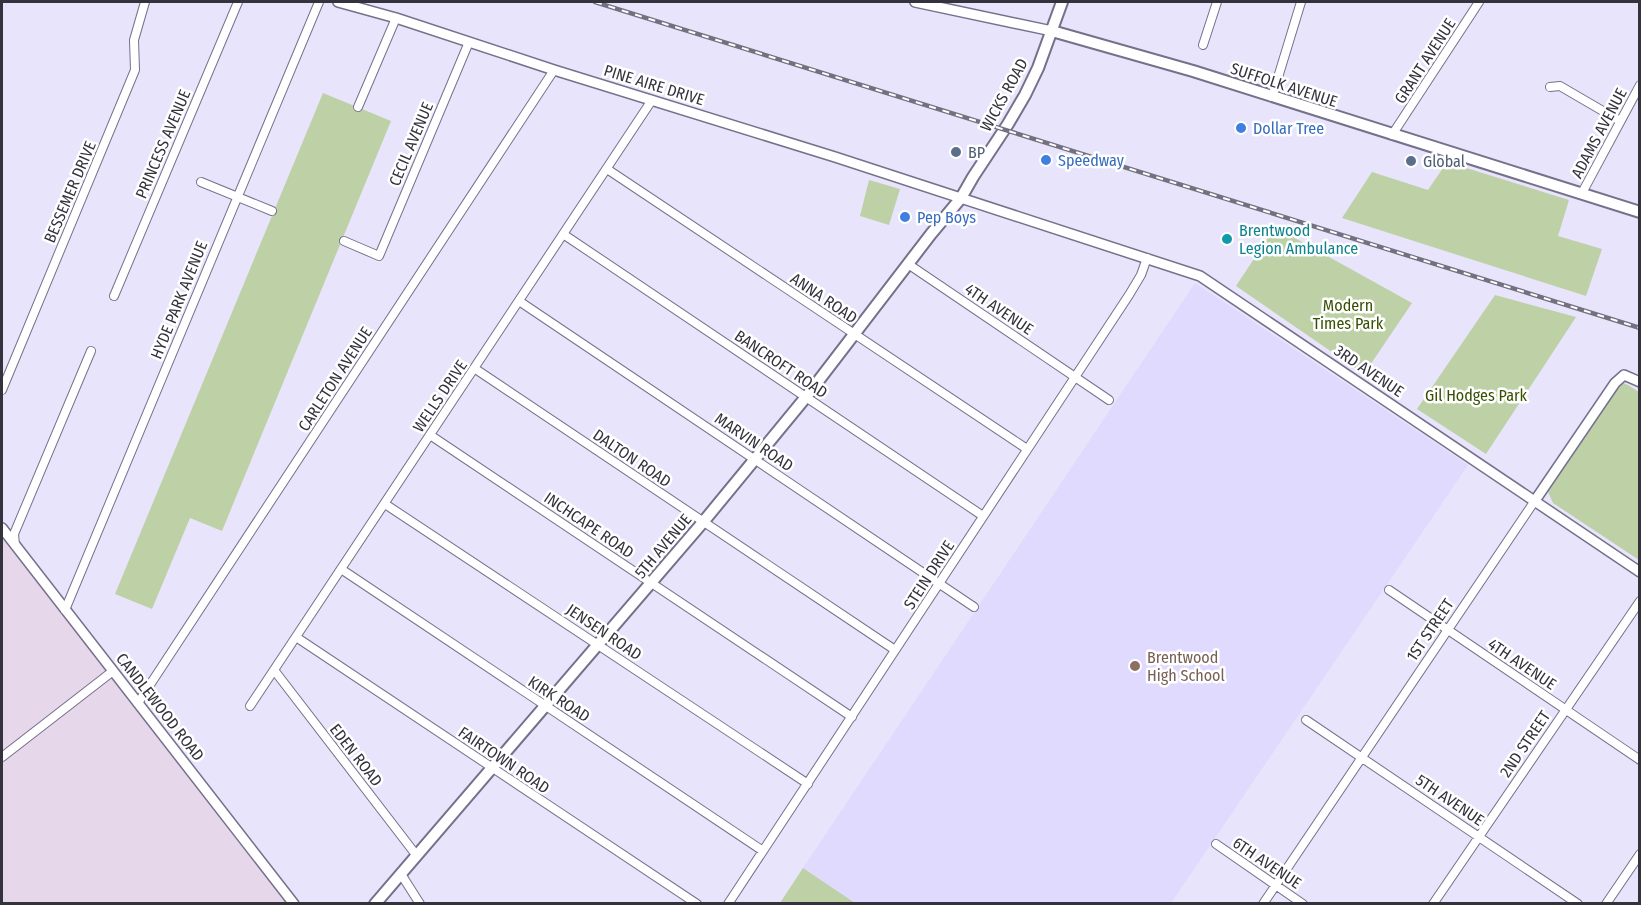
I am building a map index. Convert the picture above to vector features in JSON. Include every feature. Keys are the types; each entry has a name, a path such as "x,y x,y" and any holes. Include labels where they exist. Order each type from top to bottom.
{"main road":[{"name":"WICKS ROAD","path":"961,198 1025,95 1038,68 1062,2"},
{"name":"SUFFOLK AVENUE","path":"1052,30 1192,71 1640,212"},
{"name":"5TH AVENUE","path":"375,903 704,521 806,397 961,198"}],"street":[{"name":"BESSEMER DRIVE","path":"2,390 135,70 134,40 145,2"},
{"name":"PRINCESS AVENUE","path":"114,296 238,2"},
{"name":"HYDE PARK AVENUE","path":"65,610 319,2"},
{"name":"PINE AIRE DRIVE","path":"338,2 396,18 961,198"},
{"name":"SUFFOLK AVENUE","path":"915,2 1052,30"},
{"path":"1203,45 1217,2"},
{"path":"1272,97 1301,2"},
{"name":"GRANT AVENUE","path":"1392,135 1479,2"},
{"path":"358,107 396,18"},
{"name":"CECIL AVENUE","path":"344,241 379,255 468,42"},
{"name":"CARLETON AVENUE","path":"138,703 554,70"},
{"name":"ADAMS AVENUE","path":"1582,193 1640,85"},
{"path":"1550,87 1560,86 1620,121"},
{"name":"WELLS DRIVE","path":"250,706 652,100"},
{"name":"ANNA ROAD","path":"606,169 1028,449"},
{"path":"201,182 272,211"},
{"name":"3RD AVENUE","path":"961,198 1200,276 1640,572"},
{"name":"BANCROFT ROAD","path":"563,234 983,516"},
{"name":"STEIN DRIVE","path":"728,903 1129,296 1142,275 1147,258"},
{"name":"4TH AVENUE","path":"908,264 1109,400"},
{"name":"MARVIN ROAD","path":"519,301 974,607"},
{"path":"15,545 14,534 91,351"},
{"name":"DALTON ROAD","path":"474,368 896,650"},
{"name":"1ST STREET","path":"1263,903 1615,383 1624,375 1640,382"},
{"name":"INCHCAPE ROAD","path":"429,435 852,717"},
{"name":"JENSEN ROAD","path":"385,504 808,784"},
{"name":"CANDLEWOOD ROAD","path":"2,528 294,903"},
{"name":"KIRK ROAD","path":"340,569 763,851"},
{"name":"4TH AVENUE","path":"1389,590 1640,760"},
{"name":"2ND STREET","path":"1433,903 1640,601"},
{"name":"FAIRTOWN ROAD","path":"296,637 697,903"},
{"path":"2,757 113,670"},
{"name":"EDEN ROAD","path":"274,670 417,856"},
{"name":"5TH AVENUE","path":"1306,720 1578,903"},
{"name":"6TH AVENUE","path":"1216,844 1303,903"},
{"path":"1606,903 1640,854"},
{"path":"400,874 420,903"}],"shaded area":[{"name":"Brentwood High School","path":"1195,283 1468,465 1171,903 855,903 803,868"},
{"path":"2,528 294,903 2,903"}],"green space":[{"path":"323,93 391,121 222,531 190,518 152,609 115,594"},
{"path":"1447,162 1569,200 1558,236 1602,249 1586,296 1342,218 1372,172 1428,190"},
{"path":"869,180 900,189 889,225 860,216"},
{"name":"Modern Times Park","path":"1275,227 1412,303 1364,374 1236,286"},
{"name":"Gil Hodges Park","path":"1495,295 1576,317 1486,454 1417,409"},
{"path":"1623,383 1639,392 1639,560 1553,503 1548,492"},
{"path":"803,868 855,903 780,903"}],"railway":[{"path":"595,2 1640,328"}],"place":[{"name":"Dollar Tree","path":"1241,128"},
{"name":"BP","path":"956,152"},
{"name":"Speedway","path":"1046,160"},
{"name":"Global","path":"1411,161"},
{"name":"Pep Boys","path":"905,217"},
{"name":"Brentwood Legion Ambulance","path":"1227,239"},
{"name":"Brentwood High School","path":"1135,666"}]}
